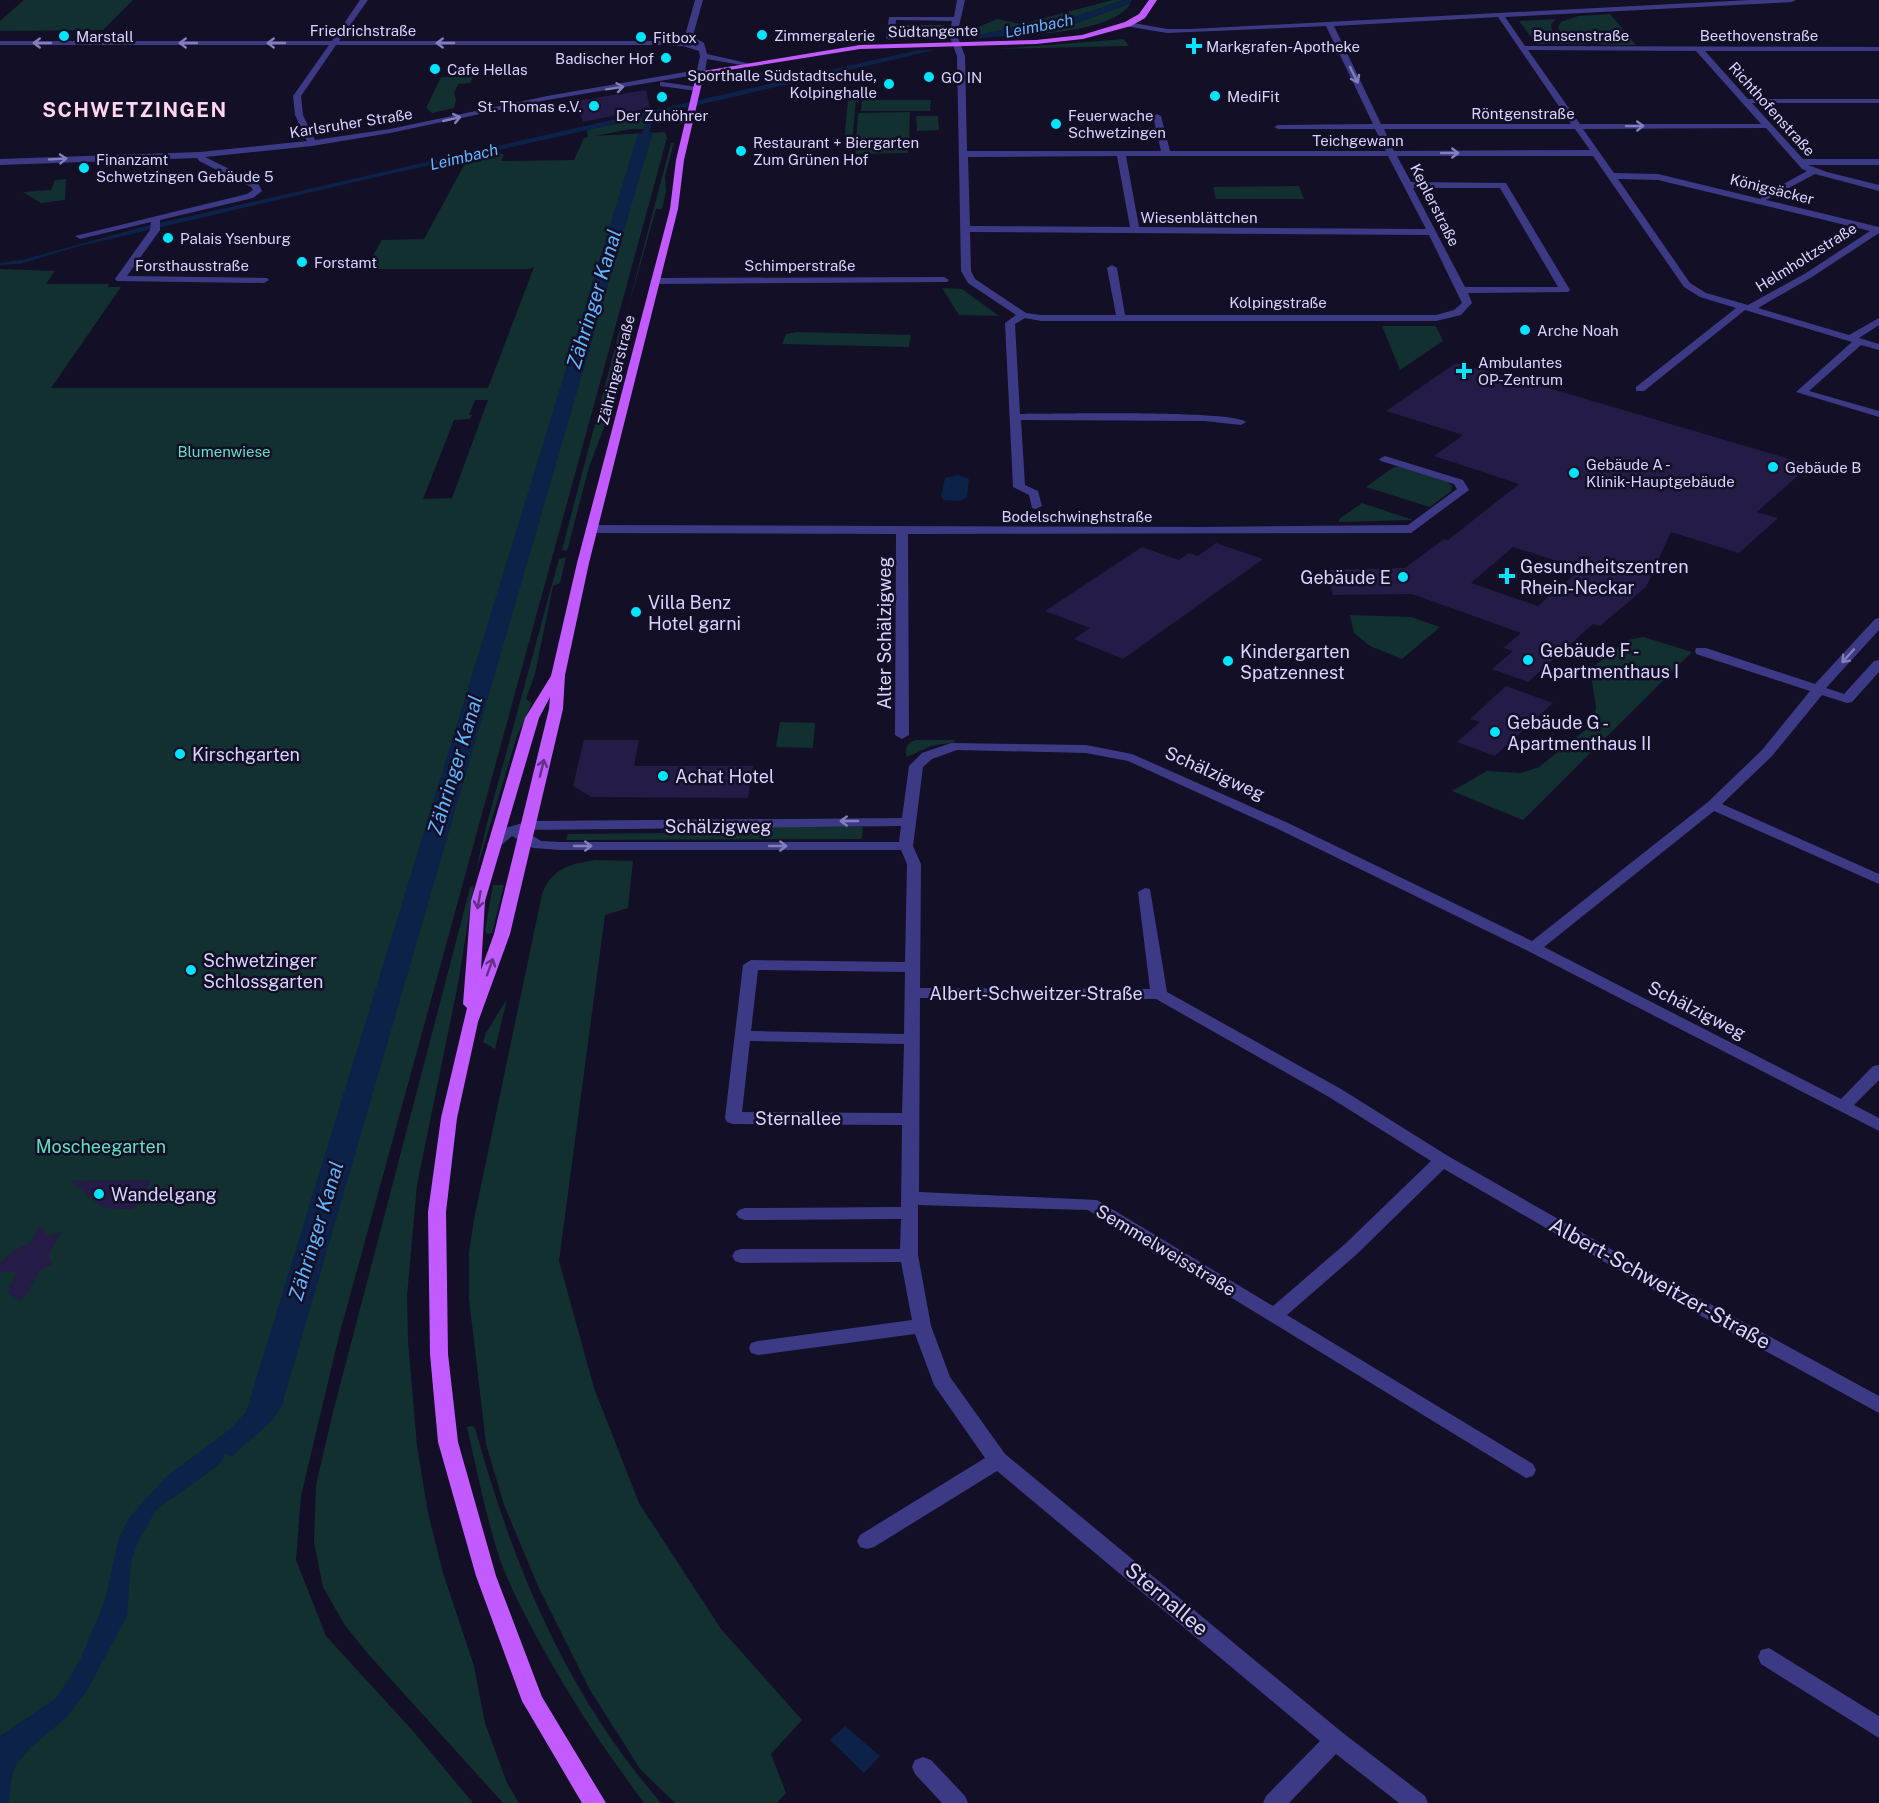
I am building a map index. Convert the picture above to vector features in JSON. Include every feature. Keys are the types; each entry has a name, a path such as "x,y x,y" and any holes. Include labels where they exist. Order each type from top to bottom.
{"main road":[{"name":"Südtangente","path":"701,72 860,47 1083,37 1128,24 1142,16 1152,1"},
{"name":"Zähringerstraße","path":"470,1022 502,934 527,832 556,709 558,675 591,529 674,209 676,180 701,72"},
{"name":"Zähringerstraße","path":"506,823 532,718 558,675"},
{"path":"494,844 478,901 470,1022 449,1118 437,1212 438,1342 448,1442 486,1576 533,1701 596,1803"}],"street":[{"path":"312,143 299,115 297,96 364,0"},
{"path":"699,0 690,32 692,39 700,43 701,72"},
{"name":"Kolpingstraße","path":"961,0 953,35 961,53 966,271 970,281 1023,315 1041,318 1436,318 1454,315 1464,309 1467,303 1462,290"},
{"path":"1655,0 1663,7"},
{"path":"1128,24 1174,32 1792,0"},
{"name":"Helmholtzstraße","path":"1500,15 1687,285 1703,296 1879,346"},
{"path":"890,38 892,19 957,19"},
{"name":"Keplerstraße","path":"1329,24 1378,127 1462,290"},
{"name":"Friedrichstraße","path":"0,43 665,43 684,44 702,52 747,64"},
{"name":"Bunsenstraße","path":"1522,48 1639,49"},
{"name":"Beethovenstraße","path":"1639,49 1879,49"},
{"name":"Richthofenstraße","path":"1699,49 1799,162 1814,171"},
{"name":"Karlsruher Straße","path":"0,162 200,155 312,143 390,132 525,103 701,72"},
{"path":"645,82 697,89"},
{"path":"1745,101 1879,101"},
{"path":"1157,116 1166,154"},
{"name":"Röntgenstraße","path":"1278,127 1768,126"},
{"name":"Teichgewann","path":"963,154 1595,153"},
{"path":"1121,154 1136,231"},
{"path":"80,236 156,224 250,196 258,191 255,185 202,159 200,155"},
{"path":"1799,162 1879,162"},
{"path":"1814,171 1879,188"},
{"name":"Richthofenstraße","path":"1765,198 1814,171"},
{"name":"Königsäcker","path":"1611,176 1658,177 1878,230"},
{"path":"1408,185 1503,185 1565,290 1462,290"},
{"name":"Forsthausstraße","path":"156,224 120,279 264,280"},
{"name":"Wiesenblättchen","path":"965,230 1432,232"},
{"name":"Helmholtzstraße","path":"1640,389 1746,308 1809,275 1878,230"},
{"path":"1112,268 1121,318"},
{"name":"Schimperstraße","path":"655,280 944,280"},
{"path":"1023,315 1010,323 1015,417 1205,418 1241,422"},
{"path":"1879,321 1855,340 1801,392 1879,414"},
{"name":"Bodelschwinghstraße","path":"1015,417 1019,487 1034,493 1036,506"},
{"name":"Bodelschwinghstraße","path":"591,529 1411,529 1463,490 1459,482 1385,459"},
{"name":"Alter Schälzigweg","path":"902,530 902,735"},
{"path":"1533,948 1713,805 1767,753 1815,696 1818,689 1879,622"},
{"path":"1701,651 1846,699 1879,664"},
{"name":"Schälzigweg","path":"527,832 538,845 560,846 906,846 907,822 916,766 927,756 941,749 956,746 1074,749 1121,756 1173,775 1284,826 1533,948 1879,1125"},
{"path":"1713,805 1879,880"},
{"name":"Schälzigweg","path":"506,823 527,832 907,822"},
{"path":"494,844 502,834 506,823"},
{"name":"Sternallee","path":"906,846 914,864 909,1255 922,1326 941,1380 998,1460 1335,1740 1417,1803"},
{"name":"Albert-Schweitzer-Straße","path":"1145,892 1159,994"},
{"name":"Sternallee","path":"909,1119 733,1118 751,965 913,967"},
{"name":"Albert-Schweitzer-Straße","path":"912,993 1159,994 1335,1093 1442,1160 1647,1278 1879,1405"},
{"path":"742,1036 912,1039"},
{"path":"1844,1107 1879,1070"},
{"path":"1274,1316 1351,1249 1442,1160"},
{"name":"Semmelweisstraße","path":"908,1206 1091,1204 1526,1470"},
{"path":"745,1214 908,1206"},
{"path":"741,1256 909,1255"},
{"path":"758,1348 922,1326"},
{"path":"867,1541 998,1460"},
{"path":"1769,1657 1879,1728"},
{"path":"1274,1803 1335,1740"},
{"path":"923,1767 957,1803"}],"green space":[{"path":"24,0 133,0 103,30 0,31 0,21"},
{"path":"1113,0 1124,0 1069,19 1018,26 972,37 967,32 997,19 1021,24"},
{"path":"1131,3 1121,13 1087,27 1044,34 989,37 1076,23"},
{"path":"1610,14 1636,45 1583,42 1564,34 1558,28 1561,22 1578,16"},
{"path":"1556,19 1551,24 1552,30 1566,38 1591,44 1536,44 1519,21"},
{"path":"901,25 944,25 941,34 936,36 899,38"},
{"path":"1124,39 1129,46 998,49"},
{"path":"441,77 473,77 470,83 458,84 454,93 456,100 454,108 432,113 426,108"},
{"path":"848,99 856,99 852,145 844,145"},
{"path":"862,100 931,100 930,111 861,111"},
{"path":"910,112 909,141 856,141 858,113"},
{"path":"916,116 938,116 939,130 917,131"},
{"name":"Schwetzinger Schlossgarten","path":"648,117 644,129 594,136 665,132 667,138 339,1336 301,1496 296,1560 326,1636 413,1731 473,1803 0,1803 0,269 55,271 46,284 109,284 108,287 121,287 51,388 488,388 534,267 529,269 358,269 364,259 371,259 382,240 424,239 468,158 497,151 504,155 501,161 574,160 584,138 588,137 587,130","holes":["475,400 488,400 452,498 423,499 454,420 470,419 472,415 469,415"]},
{"path":"856,142 908,142 908,153 856,154"},
{"path":"671,143 674,143 665,176 666,191 662,209 656,209 626,315"},
{"path":"66,179 65,200 41,203 23,192 51,190 55,180"},
{"path":"1299,186 1304,199 1216,199 1213,187"},
{"path":"942,288 962,289 999,316 959,315"},
{"path":"1382,326 1436,326 1443,341 1400,370"},
{"path":"620,328 624,328 601,417 606,422 589,467 567,551 562,550"},
{"path":"797,332 911,335 909,347 782,344 786,334"},
{"path":"1400,466 1446,481 1452,486 1451,491 1430,507 1366,487 1394,467"},
{"path":"1362,503 1413,520 1339,522 1339,519"},
{"path":"566,557 560,583 553,586 535,674 526,699 532,703 517,736 475,875 559,559"},
{"path":"1350,615 1411,617 1440,627 1402,659 1370,646 1354,633"},
{"path":"1644,637 1692,652 1523,820 1452,791 1487,771 1521,773 1539,767 1593,724 1596,707 1590,669 1628,640"},
{"path":"780,722 815,723 813,748 776,747"},
{"path":"915,740 953,740 956,742 931,746 907,757 907,747"},
{"path":"766,827 863,827 862,839 566,840 568,834 669,833"},
{"path":"595,860 633,861 628,908 605,915 559,1261 594,1388 639,1503 721,1629 802,1720 771,1754 786,1793 777,1803 675,1803 640,1769 590,1690 538,1586 504,1505 486,1444 469,1299 469,1252 474,1219 542,894 551,878 563,869"},
{"path":"474,885 458,984 417,1185 407,1296 408,1341 417,1446 428,1513 443,1573 474,1666 485,1723 507,1783 519,1803 503,1803 368,1654 344,1624 323,1587 314,1542 316,1485 332,1416 470,888"},
{"path":"493,885 504,885 492,933 487,934 485,930"},
{"path":"507,999 495,1049 483,1042"},
{"path":"467,1427 475,1428 490,1480 526,1579 570,1672 597,1717 661,1803 644,1803 629,1782 573,1700 521,1607 500,1560 490,1527"}],"water":[{"name":"Leimbach","path":"1124,0 1132,0 1131,3 1076,23 986,38 972,37 1018,26 1069,19"},
{"path":"918,50 935,50 655,115 649,132 653,132 282,1405 273,1420 232,1456 225,1454 220,1464 156,1510 137,1544 131,1563 127,1616 86,1692 67,1717 30,1748 16,1765 11,1780 9,1803 0,1803 0,1736 55,1699 69,1679 81,1658 105,1600 119,1538 129,1518 166,1477 229,1430 246,1412 638,134 643,132 647,117 76,247 20,264 0,265 0,263 26,259 142,227"},
{"path":"958,475 969,479 967,497 959,501 943,500 941,496 945,478"},
{"path":"845,1726 880,1756 864,1773 830,1740"}],"building":[{"name":"St. Thomas e.V.","path":"646,90 650,108 583,122 575,101"},
{"path":"1456,363 1810,465 1757,512 1778,518 1739,553 1671,532 1646,587 1600,626 1593,624 1528,682 1492,669 1513,651 1503,648 1521,633 1412,594 1333,595 1326,570 1405,568 1444,539 1448,540 1519,484 1434,456 1463,435 1386,411","holes":["1513,547 1581,569 1538,606 1471,583"]},
{"path":"1216,543 1263,559 1123,659 1074,639 1090,628 1045,611 1142,547 1179,560 1189,553 1198,556"},
{"name":"Gebäude G - Apartmenthaus II","path":"1506,686 1553,703 1495,756 1457,742 1480,722 1470,719"},
{"name":"Achat Hotel","path":"584,740 639,740 634,766 753,766 748,798 591,797 573,786"},
{"path":"151,1180 140,1204 131,1209 103,1208 71,1181"},
{"path":"39,1226 49,1236 62,1232 48,1256 53,1264 40,1270 22,1301 7,1293 17,1272 0,1272 0,1263 12,1252 31,1242"}],"place":[{"name":"Zimmergalerie","path":"762,35"},
{"name":"Marstall","path":"64,36"},
{"name":"Fitbox","path":"641,37"},
{"name":"Markgrafen-Apotheke","path":"1194,46"},
{"name":"Badischer Hof","path":"666,58"},
{"name":"Cafe Hellas","path":"435,69"},
{"name":"GO IN","path":"929,77"},
{"name":"Sporthalle Südstadtschule, Kolpinghalle","path":"889,84"},
{"name":"MediFit","path":"1215,96"},
{"name":"Der Zuhöhrer","path":"662,97"},
{"name":"St. Thomas e.V.","path":"594,106"},
{"name":"Feuerwache Schwetzingen","path":"1056,124"},
{"name":"Restaurant + Biergarten Zum Grünen Hof","path":"741,151"},
{"name":"Finanzamt Schwetzingen Gebäude 5","path":"84,168"},
{"name":"Palais Ysenburg","path":"168,238"},
{"name":"Forstamt","path":"302,262"},
{"name":"Arche Noah","path":"1525,330"},
{"name":"Ambulantes OP-Zentrum","path":"1464,371"},
{"name":"Gebäude B","path":"1773,467"},
{"name":"Gebäude A - Klinik-Hauptgebäude","path":"1574,473"},
{"name":"Gesundheitszentren Rhein-Neckar","path":"1507,576"},
{"name":"Gebäude E","path":"1403,577"},
{"name":"Villa Benz Hotel garni","path":"636,612"},
{"name":"Gebäude F - Apartmenthaus I","path":"1528,660"},
{"name":"Kindergarten Spatzennest","path":"1228,661"},
{"name":"Gebäude G - Apartmenthaus II","path":"1495,732"},
{"name":"Kirschgarten","path":"180,754"},
{"name":"Achat Hotel","path":"663,776"},
{"name":"Schwetzinger Schlossgarten","path":"191,970"},
{"name":"Wandelgang","path":"99,1194"}],"district":[{"name":"SCHWETZINGEN","path":"135,110"}],"water label":[{"name":"Zähringer Kanal","path":"594,299"},
{"name":"Zähringer Kanal","path":"455,765"},
{"name":"Zähringer Kanal","path":"316,1231"}],"park label":[{"name":"Blumenwiese","path":"224,451"},
{"name":"Moscheegarten","path":"101,1146"}]}
